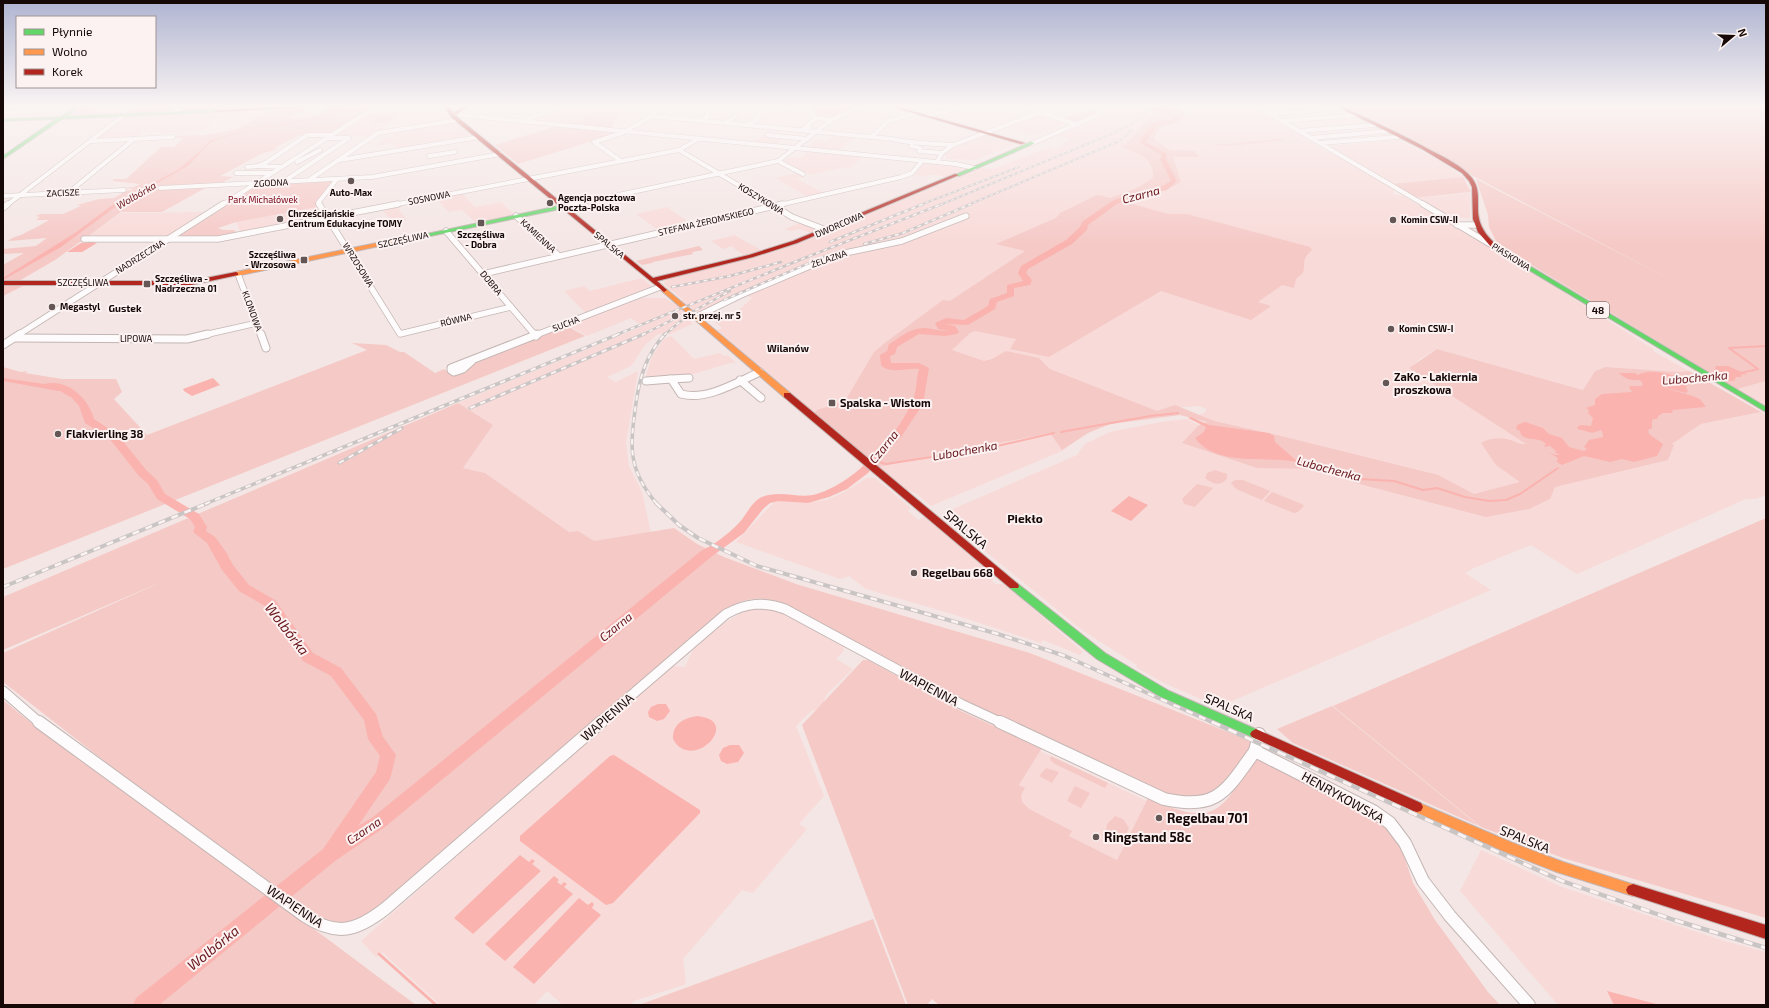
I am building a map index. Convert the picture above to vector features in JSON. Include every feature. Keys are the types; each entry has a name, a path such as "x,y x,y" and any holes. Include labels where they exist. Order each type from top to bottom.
{"street":[{"path":"3,158 11,152"},
{"path":"3,208 77,152"},
{"path":"68,193 118,152"},
{"path":"258,166 267,162 279,152"},
{"name":"NADRZECZNA","path":"272,157 296,152"},
{"name":"NADRZECZNA","path":"258,174 280,160 299,152"},
{"name":"NADRZECZNA","path":"266,183 278,176 278,173 300,152"},
{"name":"NADRZECZNA","path":"302,152 309,158 321,157"},
{"name":"NADRZECZNA","path":"309,158 318,152"},
{"path":"282,182 328,152"},
{"path":"308,181 350,152"},
{"path":"338,160 386,152"},
{"path":"429,156 455,152"},
{"path":"455,152 463,160"},
{"name":"SPALSKA","path":"498,152 696,317 878,473 1052,618 1101,656 1165,694 1259,734 1508,847 1562,868 1766,932"},
{"path":"608,152 621,161"},
{"name":"SOSNOWA","path":"84,239 218,239 668,152"},
{"name":"KOSZYKOWA","path":"682,152 798,220 826,230"},
{"name":"SZCZĘŚLIWA","path":"6,283 181,284 238,274 719,174 778,161 790,152"},
{"path":"834,152 973,167"},
{"path":"931,152 942,153 937,162"},
{"name":"DWORCOWA","path":"652,280 770,251 826,230 1011,152"},
{"name":"PIASKOWA","path":"1335,152 1766,410"},
{"path":"1427,152 1453,166 1469,178 1476,193 1475,218 1477,225 1456,225"},
{"name":"ZGODNA","path":"160,188 372,177 500,154"},
{"path":"778,161 803,174"},
{"name":"STEFANA ŻEROMSKIEGO","path":"483,274 910,174 922,161"},
{"name":"NADRZECZNA","path":"3,345 269,174 287,166"},
{"name":"NADRZECZNA","path":"247,167 306,166"},
{"name":"NADRZECZNA","path":"236,173 286,173"},
{"path":"228,185 244,177 245,174"},
{"path":"256,183 246,182 258,174"},
{"name":"WRZOSOWA","path":"337,179 318,202 400,334"},
{"name":"ZACISZE","path":"3,196 124,190"},
{"name":"KAMIENNA","path":"516,216 559,256"},
{"name":"ŻELAZNA","path":"696,317 741,295 836,255 902,241 966,216"},
{"name":"48","path":"1477,225 1490,244"},
{"name":"DOBRA","path":"446,231 536,336"},
{"path":"638,270 655,274 686,272"},
{"name":"KLONOWA","path":"238,274 266,348"},
{"path":"660,288 660,284 663,280 674,275"},
{"name":"SUCHA","path":"472,361 660,288"},
{"name":"RÓWNA","path":"400,334 511,307"},
{"name":"LIPOWA","path":"14,338 187,339 257,323"},
{"path":"671,379 681,394 691,396 720,389 760,372"},
{"path":"646,381 689,378"},
{"path":"740,380 761,398"},
{"name":"WAPIENNA","path":"3,691 41,724 305,916 321,926 343,929 356,926 376,916 726,614 739,607 754,603 770,603 785,609 961,704 1164,799 1190,805 1203,803 1217,798 1235,779 1255,751"},
{"path":"1255,751 1259,734"},
{"name":"HENRYKOWSKA","path":"1255,751 1309,777 1373,811 1390,823 1405,843 1423,881 1450,916 1530,1005"}],"shaded area":[{"path":"807,152 862,157 850,168 844,167 810,175 784,161 790,157 801,158"},
{"path":"946,152 995,152 975,160 946,159"},
{"path":"1037,152 1328,152 1335,154 1394,190 1393,194 1404,196 1553,286 1650,347 1654,350 1653,351 1689,371 1678,372 1606,367 1595,371 1583,390 1437,349 1420,359 1410,368 1668,460 1672,444 1701,424 1761,412 1766,415 1766,495 1756,499 1746,499 1577,574 1531,545 1465,573 1491,590 1218,707 1160,681 1136,667 1137,665 1082,630 943,517 944,513 1077,455 1085,444 1110,432 1161,422 1186,419 1199,425 1207,423 1196,416 1204,413 1207,409 1199,406 1171,408 1097,428 1088,432 1062,451 931,506 917,494 904,488 885,474 717,330 722,328 715,322 738,311 752,298 745,295 691,321 692,324 670,334 658,334 645,345 631,366 607,377 616,382 638,371 626,443 629,466 642,492 651,533 594,541 578,531 569,532 485,473 463,468 493,425 458,403 643,326 631,318 587,336 568,325 642,298 665,298 672,303 683,300 664,284 665,281 774,252 806,241 980,168 993,169"},
{"path":"1339,152 1423,152 1442,162 1463,177 1393,183"},
{"path":"924,163 953,166 965,169 946,177 932,174 928,176 915,175"},
{"path":"797,173 804,177 797,179 824,193 808,197 775,178"},
{"path":"462,193 475,207 501,202 515,215 476,223 462,210 448,212 436,198"},
{"path":"1470,193 1470,218 1450,217 1418,198"},
{"path":"396,206 407,220 393,223 382,209"},
{"name":"Chrześcijańskie Centrum Edukacyjne TOMY","path":"317,207 323,217 241,233 236,222"},
{"path":"667,207 691,224 660,231 636,214"},
{"path":"207,212 167,238 84,238 121,213"},
{"path":"800,223 819,230 811,233 799,229 791,231 785,229"},
{"path":"735,235 763,251 745,256 731,246 723,249 711,241"},
{"path":"642,278 653,288 587,314 564,291 584,286 590,291"},
{"path":"671,336 694,359 720,353 724,356 727,355 736,363 730,363 690,375 646,376 652,356 664,339"},
{"path":"1766,381 1766,406 1737,389"},
{"path":"867,478 875,478 911,508 908,511 918,520 924,517 994,576 992,581 996,584 1004,584 1083,652 1080,655 1043,640 1041,643 949,613 866,589 849,576 840,579 736,542 776,500 807,503 826,500 842,493"},
{"path":"759,607 782,613 844,647 843,652 836,659 853,669 827,694 824,700 823,708 811,711 796,726 824,796 799,824 807,829 753,893 742,890 683,959 686,984 634,1001 630,1005 563,1005 547,991 534,1005 440,1005 382,952 376,957 361,941 672,666 685,667 694,648 723,624 746,610"},
{"path":"1040,751 1147,801 1117,860 1007,805"},
{"path":"1481,850 1562,887 1724,941 1766,952 1766,1005 1558,1005 1460,891"}],"green space":[{"path":"155,152 267,152 220,176 233,177 220,184 154,188 153,189 207,187 162,212 121,212 55,260 19,281 12,281 6,285 25,285 3,296 3,265 24,253 3,254 3,249 36,246 47,238 8,241 49,220 36,220 40,217 36,216 40,214 63,214 81,206 77,205 99,199 114,198 133,189 121,188 134,187 140,184 112,181 114,179 126,179"},
{"path":"504,152 557,152 518,164"},
{"path":"1134,152 1195,152 1200,157 1173,157 1181,182 1167,189 1140,196 1126,202 1168,214 1187,214 1310,247 1312,250 1305,259 1303,273 1296,279 1294,288 1282,285 1258,302 1271,306 1251,320 1161,291 1049,357 1010,349 1016,339 975,331 970,333 952,350 984,361 992,359 1006,351 1039,358 1050,369 1157,411 1175,405 1214,421 1438,475 1474,494 1520,482 1496,465 1481,443 1499,438 1526,444 1409,368 1437,349 1583,390 1595,371 1606,367 1678,372 1689,371 1761,412 1701,424 1672,444 1674,445 1668,460 1555,487 1550,499 1529,509 1486,517 1356,483 1313,469 1257,468 1182,443 1199,425 1207,422 1180,415 1110,424 1088,433 1062,450 1050,433 878,467 814,413 817,410 845,401 874,352 886,342 943,300 950,301 1025,251 996,244 1056,218 1060,213 1097,195 1111,198 1137,188 1153,178 1151,166 1144,157"},
{"path":"1428,152 1766,152 1766,381 1737,389 1518,257 1496,241 1489,227 1488,215 1476,179 1675,282"},
{"path":"1463,177 1471,192 1414,198 1389,184"},
{"name":"Park Michałówek","path":"333,181 316,202 317,207 236,222 218,228 223,230 234,230 238,234 222,238 176,237 255,186"},
{"path":"699,246 703,250 692,252 693,254 642,265 636,261"},
{"path":"567,326 585,336 3,569 3,367 21,372 28,371 25,373 62,379 116,379 122,392 114,399 147,435 367,350 352,343 386,345 400,352 404,352 435,373 444,369 448,372"},
{"path":"458,403 493,425 463,468 485,473 569,532 578,531 594,541 674,528 697,544 724,557 799,585 1030,653 1253,742 1250,750 1229,777 1211,793 1195,799 1167,795 972,706 780,602 767,599 742,601 730,607 379,910 356,922 337,923 320,920 251,868 239,864 118,776 121,774 3,682 3,653 168,579 3,650 3,597"},
{"path":"1215,470 1227,474 1227,479 1220,484 1217,484 1205,478 1207,473"},
{"path":"1235,480 1243,480 1270,491 1262,500 1236,489 1231,483"},
{"path":"1197,484 1213,488 1195,507 1184,504 1182,499"},
{"path":"1272,492 1304,506 1298,512 1294,513 1264,501"},
{"path":"1766,518 1766,918 1563,858 1481,827 1333,706"},
{"path":"863,660 868,660 961,711 1042,748 1019,785 1025,788 1021,795 1022,802 1029,809 1072,831 1069,836 1117,860 1148,798 1172,808 1191,813 1205,813 1216,809 1226,801 1258,755 1387,825 1400,844 1413,883 1435,920 1488,992 1500,1005 939,1005 932,999 927,1005 908,1005 802,725"},
{"path":"3,700 86,765 276,901 416,1005 3,1005"},
{"path":"1332,706 1479,826 1293,743 1277,729"},
{"path":"1051,756 1108,783 1105,788 1055,764 1050,760"},
{"path":"1046,768 1059,772 1052,783 1039,776"},
{"path":"1075,786 1090,793 1081,808 1067,801"},
{"path":"1115,816 1123,819 1129,828 1123,841 1115,844 1110,840 1104,839 1102,835 1106,830 1107,824"},
{"path":"873,919 906,1005 639,1005"}],"water":[{"path":"199,152 201,152 188,166 118,205 61,247 3,280 3,278 75,233 111,206 179,169"},
{"path":"81,243 97,243 82,252 67,252"},
{"path":"1716,366 1728,366 1748,375 1742,374 1741,377 1736,377 1734,381 1698,381 1687,385 1686,388 1688,391 1686,393 1657,386 1700,399 1706,407 1673,410 1672,413 1663,413 1658,416 1658,418 1652,420 1652,428 1648,430 1649,434 1663,444 1657,456 1634,462 1622,459 1610,462 1584,456 1562,465 1557,462 1558,458 1548,452 1555,455 1561,454 1555,453 1556,451 1550,446 1544,447 1546,444 1540,440 1524,437 1521,435 1520,431 1516,429 1517,425 1525,422 1543,428 1549,434 1562,438 1569,447 1584,451 1587,449 1584,447 1589,440 1603,437 1601,430 1592,433 1578,429 1577,427 1581,425 1591,426 1593,418 1588,413 1589,410 1586,408 1595,405 1595,399 1602,394 1632,392 1629,387 1641,386 1643,384 1640,380 1629,379 1619,373 1635,373 1638,375 1655,372 1686,378 1700,378 1714,376"},
{"path":"3,378 65,387 59,391 3,381"},
{"path":"213,378 220,385 192,396 183,389"},
{"path":"1191,417 1209,425 1269,433 1274,436 1275,442 1298,462 1286,460 1243,459 1216,453 1204,447 1195,438 1204,432 1206,427 1188,418"},
{"path":"1129,496 1148,505 1131,521 1111,511"},
{"path":"658,704 666,704 670,711 664,719 657,721 649,717 648,712 651,707"},
{"path":"697,716 710,720 716,726 715,734 710,742 701,748 691,751 681,748 673,739 674,729 683,720"},
{"path":"730,745 739,745 744,753 738,762 727,764 721,761 719,755 723,748"},
{"path":"614,755 700,810 700,813 613,903 606,905 520,841 520,836 610,756"},
{"path":"520,855 529,862 532,859 535,861 532,864 541,871 473,934 454,918"},
{"path":"554,876 559,880 557,882 561,885 564,882 567,884 564,887 573,894 505,961 485,944"},
{"path":"579,898 588,905 592,902 594,904 592,908 601,915 534,984 513,967"},
{"path":"1607,991 1660,1005 1614,1005"}],"waterway":[{"name":"Czarna","path":"329,855 379,822 706,554 734,535 749,520 758,506 763,502 778,497 802,499 814,498 836,491 853,480 876,459 897,435 914,410 920,395 924,368 919,366 890,367 886,365 885,355 892,352 892,346 916,332 924,331 945,334 954,332 952,328 941,327 940,323 946,321 965,323 992,307 993,301 1011,294 1010,287 1027,283 1028,280 1022,273 1024,268 1069,242 1084,228 1085,224 1109,205 1131,195 1152,192 1170,185 1174,181 1163,159 1165,155 1161,152"},
{"name":"Wolbórka","path":"138,187 147,187"},
{"name":"Wolbórka","path":"143,192 152,191"},
{"name":"Lubochenka","path":"1741,373 1758,369 1729,348 1766,346"},
{"name":"Wolbórka","path":"48,386 64,389 76,396 84,406 89,421 99,425 119,442 143,473 153,482 161,496 172,504 190,513 199,521 201,527 199,532 211,540 220,552 227,567 244,588 270,603 308,657 336,672 371,718 376,739 388,755 384,774 329,855"},
{"name":"Lubochenka","path":"1061,432 1150,416 1178,413"},
{"name":"Lubochenka","path":"875,461 886,464 984,449 1054,433"},
{"name":"Lubochenka","path":"1296,461 1327,467 1359,479 1394,481 1423,490 1437,488 1465,497 1489,501 1506,500 1520,494 1558,468"},
{"name":"Wolbórka","path":"143,1005 329,855"},
{"path":"379,954 436,1005"}],"railway":[{"path":"940,205 1068,152"},
{"path":"968,205 1093,152"},
{"path":"920,205 1019,167"},
{"path":"830,242 923,204"},
{"path":"616,335 942,204"},
{"path":"864,244 903,233 971,204"},
{"path":"724,300 830,254"},
{"path":"672,287 730,276 781,262"},
{"path":"664,335 692,312 730,291"},
{"path":"644,334 684,314"},
{"path":"205,504 619,334"},
{"path":"470,408 644,334"},
{"path":"657,504 640,480 633,456 632,445 634,418 642,375 653,350 664,335"},
{"path":"339,463 402,428"},
{"path":"3,587 208,503"},
{"path":"657,504 679,525 698,538 757,566 998,634 1065,656 1214,723"},
{"path":"1212,722 1562,881 1674,920 1766,948"}],"traffic: fast":[{"path":"3,158 12,152"},
{"path":"957,175 1012,152"},
{"path":"406,239 563,207"},
{"path":"1506,254 1766,410"},
{"path":"1014,586 1101,656 1165,694 1256,734"}],"traffic: slow":[{"path":"236,274 406,239"},
{"path":"664,290 787,395"},
{"path":"1417,807 1508,847 1562,868 1633,890"}],"traffic: jam":[{"path":"497,152 664,290"},
{"path":"1430,152 1450,163 1471,180 1475,187 1475,212 1478,226 1484,237 1506,254"},
{"path":"652,280 751,256 795,242 957,175"},
{"path":"3,283 191,283 236,274"},
{"path":"787,395 1014,586"},
{"path":"1256,734 1417,807"},
{"path":"1633,890 1766,932"}],"place":[{"name":"Auto-Max","path":"351,181"},
{"name":"Agencja pocztowa Poczta-Polska","path":"550,203"},
{"name":"Chrześcijańskie Centrum Edukacyjne TOMY","path":"280,219"},
{"name":"Komin CSW-II","path":"1393,220"},
{"name":"Szczęśliwa - Dobra","path":"481,223"},
{"name":"Szczęśliwa - Wrzosowa","path":"304,260"},
{"name":"Szczęśliwa - Nadrzeczna 01","path":"147,284"},
{"name":"Megastyl","path":"52,307"},
{"name":"str. przej. nr 5","path":"675,316"},
{"name":"Komin CSW-I","path":"1391,329"},
{"name":"ZaKo - Lakiernia proszkowa","path":"1386,383"},
{"name":"Spalska - Wistom","path":"832,403"},
{"name":"Flakvierling 38","path":"58,434"},
{"name":"Regelbau 668","path":"914,573"},
{"name":"Regelbau 701","path":"1159,818"},
{"name":"Ringstand 58c","path":"1096,837"}],"district":[{"name":"Gustek","path":"125,308"},
{"name":"Wilanów","path":"788,348"},
{"name":"Piekło","path":"1025,519"}]}
